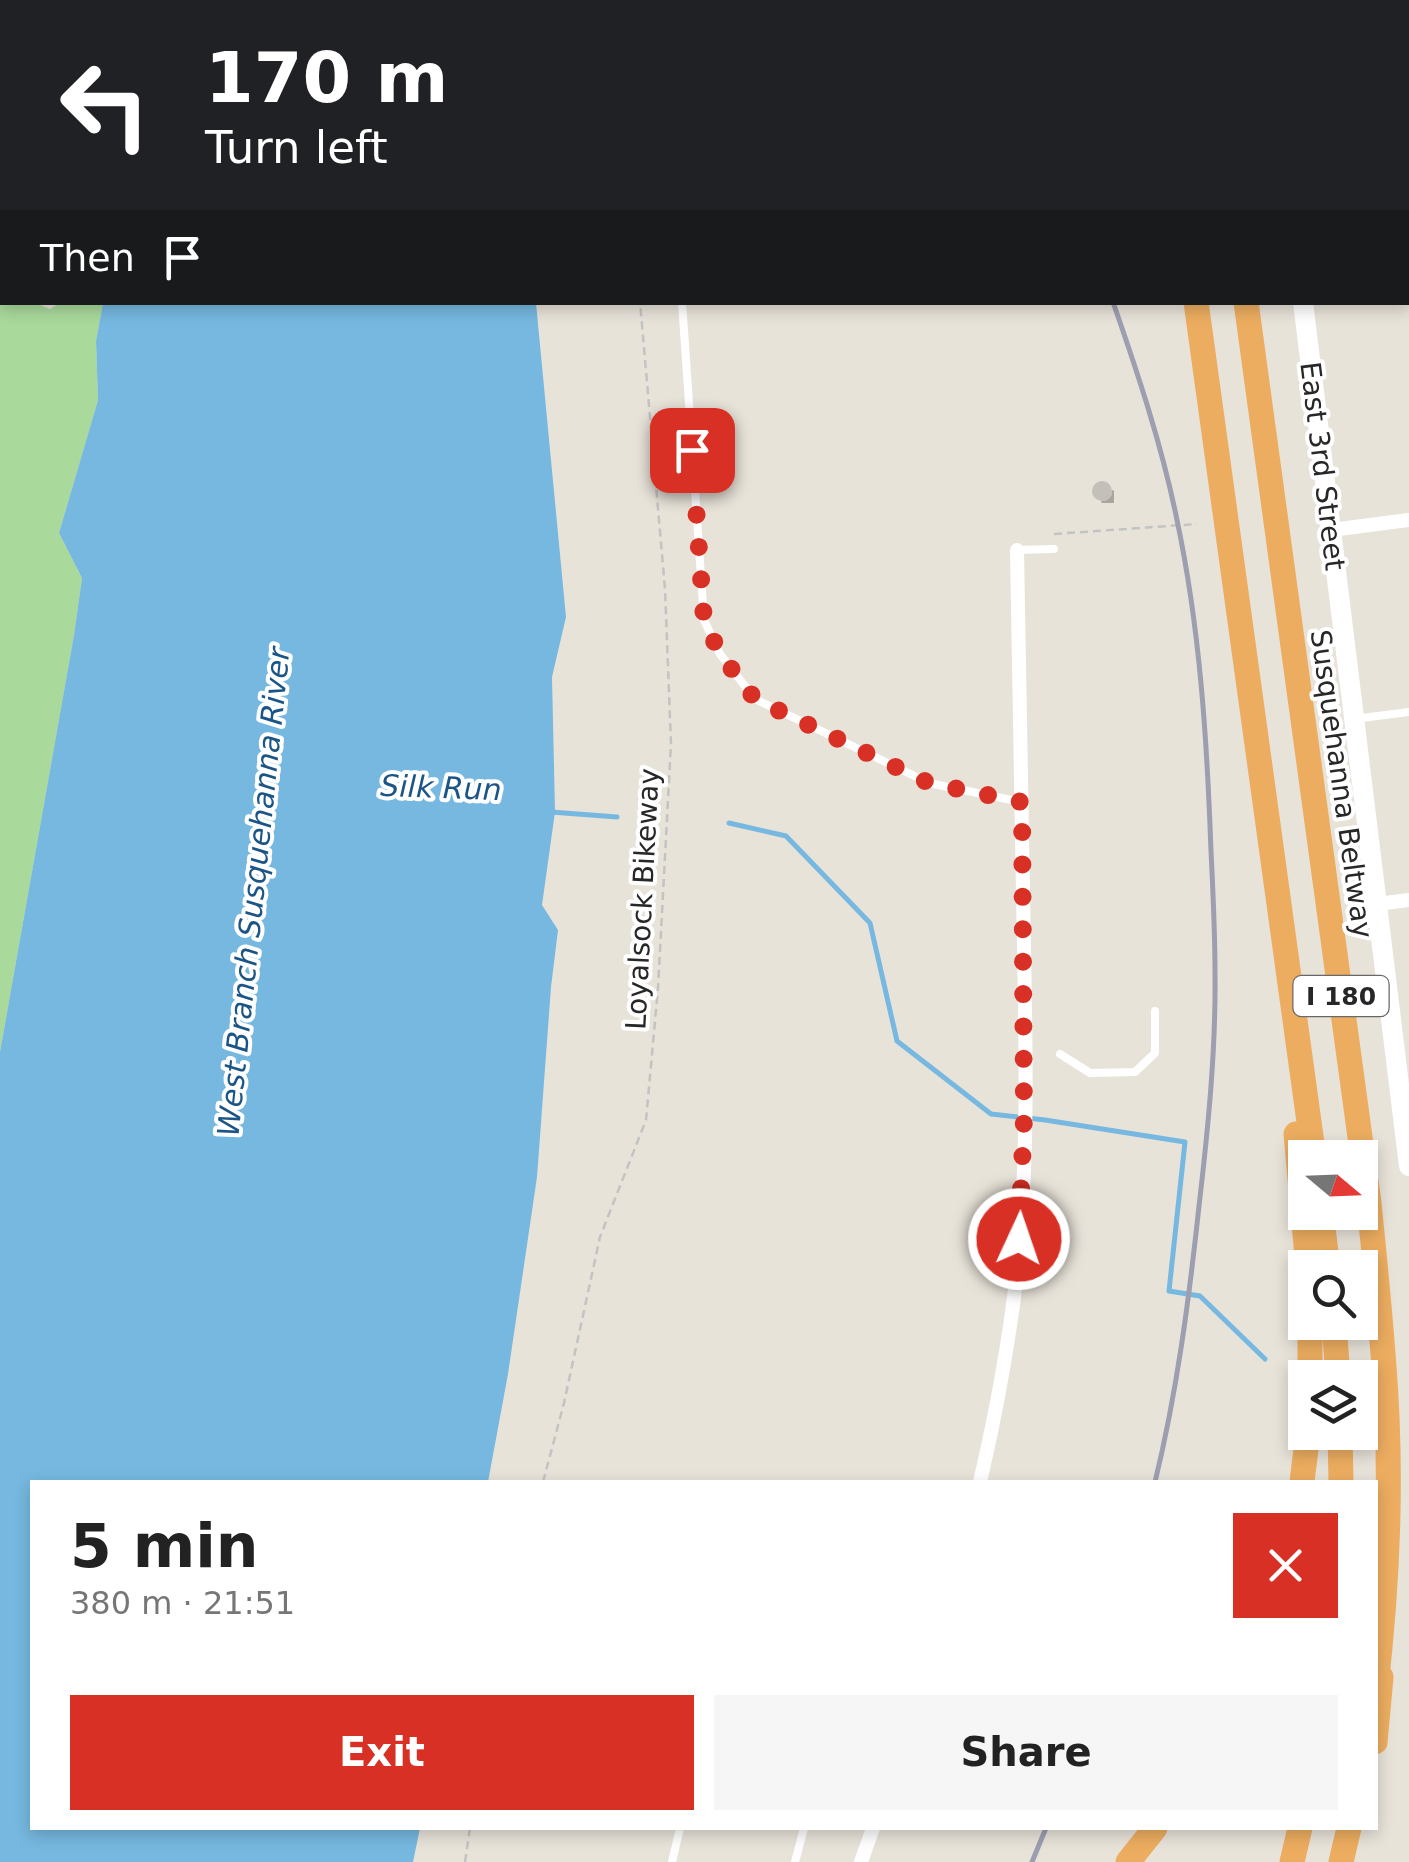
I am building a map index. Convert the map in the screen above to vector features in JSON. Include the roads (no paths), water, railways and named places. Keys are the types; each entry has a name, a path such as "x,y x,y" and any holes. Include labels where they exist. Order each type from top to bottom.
{"highway":[{"name":"I 180","path":"1196,305 1311,1140"},
{"name":"Susquehanna Beltway","path":"1246,305 1369,1203 1378,1294 1388,1421 1388,1515 1378,1668"},
{"path":"1280,914 1306,1250"},
{"path":"1302,1480 1306,1450"},
{"path":"1340,1450 1341,1480"},
{"path":"1378,1698 1383,1625"},
{"path":"1128,1862 1153,1830"},
{"path":"1292,1862 1300,1830"},
{"path":"1341,1862 1349,1830"},
{"path":"1354,1862 1361,1830"}],"main road":[{"name":"East 3rd Street","path":"1303,305 1409,1166"}],"street":[{"path":"1331,530 1409,520"},
{"path":"980,1480 1004,1367 1017,1272 1024,1135 1018,550"},
{"path":"1376,904 1409,900"},
{"path":"860,1862 872,1830"}],"lane":[{"path":"682,305 704,620 720,654 755,699 929,783 1022,802"},
{"path":"1018,550 1054,549"},
{"path":"1354,719 1409,712"},
{"path":"1060,1054 1090,1073 1135,1072 1154,1052 1155,1012"},
{"path":"672,1862 680,1830"},
{"path":"796,1862 804,1830"}],"water":[{"name":"West Branch Susquehanna River","path":"103,305 536,305 566,617 552,677 555,812 542,905 558,930 537,1177 488,1480 30,1480 30,1830 420,1830 413,1862 0,1862 0,1052 82,578 59,533 98,400 96,341"}],"waterway":[{"name":"Silk Run","path":"551,812 617,817"},
{"name":"Silk Run","path":"729,823 786,836 870,923 897,1041 991,1114 1185,1142 1169,1291 1200,1296 1265,1359"}],"railway":[{"path":"1114,305 1157,437 1185,561 1205,726 1214,912 1214,1031 1205,1148 1182,1345 1155,1480"},
{"path":"1032,1862 1045,1830"}]}
